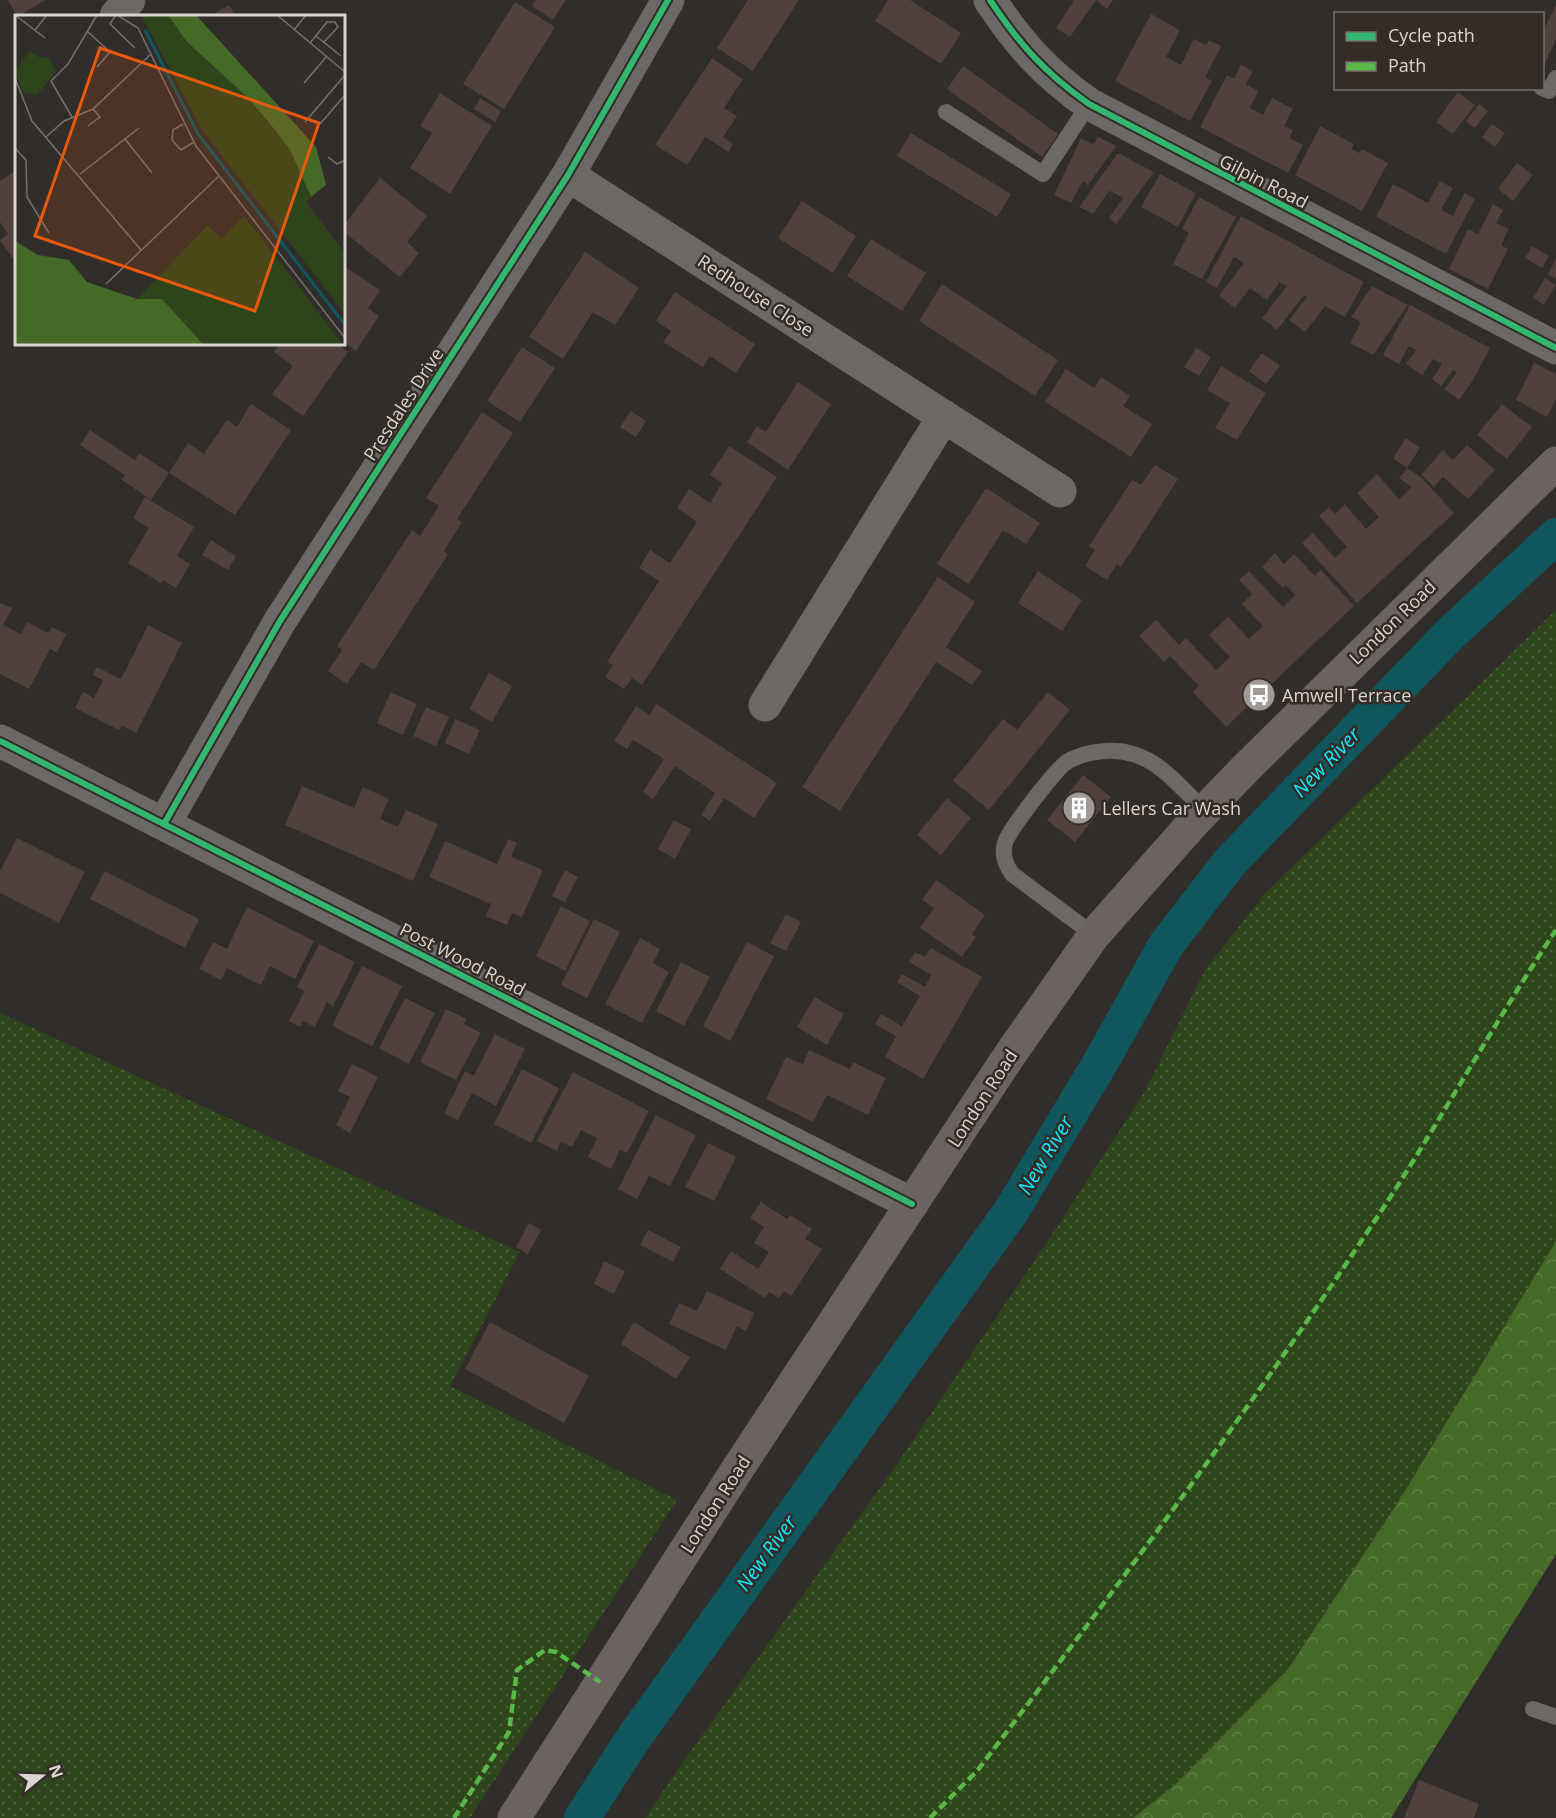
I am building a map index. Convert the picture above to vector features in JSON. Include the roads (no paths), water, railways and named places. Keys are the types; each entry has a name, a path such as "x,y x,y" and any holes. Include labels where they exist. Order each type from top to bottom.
{"main road":[{"name":"London Road","path":"514,1818 728,1482 1015,1047 1094,935 1205,811 1327,686 1556,463"}],"street":[{"path":"117,15 129,0"},
{"name":"Presdales Drive","path":"164,824 280,621 568,175 668,0"},
{"name":"Gilpin Road","path":"990,0 1031,57 1055,80 1089,104 1556,348"},
{"name":"Redhouse Close","path":"568,175 1060,491"},
{"path":"765,705 944,416"},
{"name":"Post Wood Road","path":"0,741 912,1204"}],"lane":[{"path":"1544,89 1549,91 1556,78"},
{"path":"946,112 1043,174 1089,104"},
{"path":"1094,935 1012,874 1005,863 1006,840 1054,774 1067,761 1088,754 1114,751 1133,754 1151,761 1205,811"},
{"path":"1533,1708 1556,1718"}],"waterway":[{"name":"New River","path":"582,1818 633,1739 1012,1210 1102,1060 1166,945 1230,862 1450,634 1556,536"}],"place":[{"name":"Amwell Terrace","path":"1259,695"},
{"name":"Lellers Car Wash","path":"1079,808"}]}
